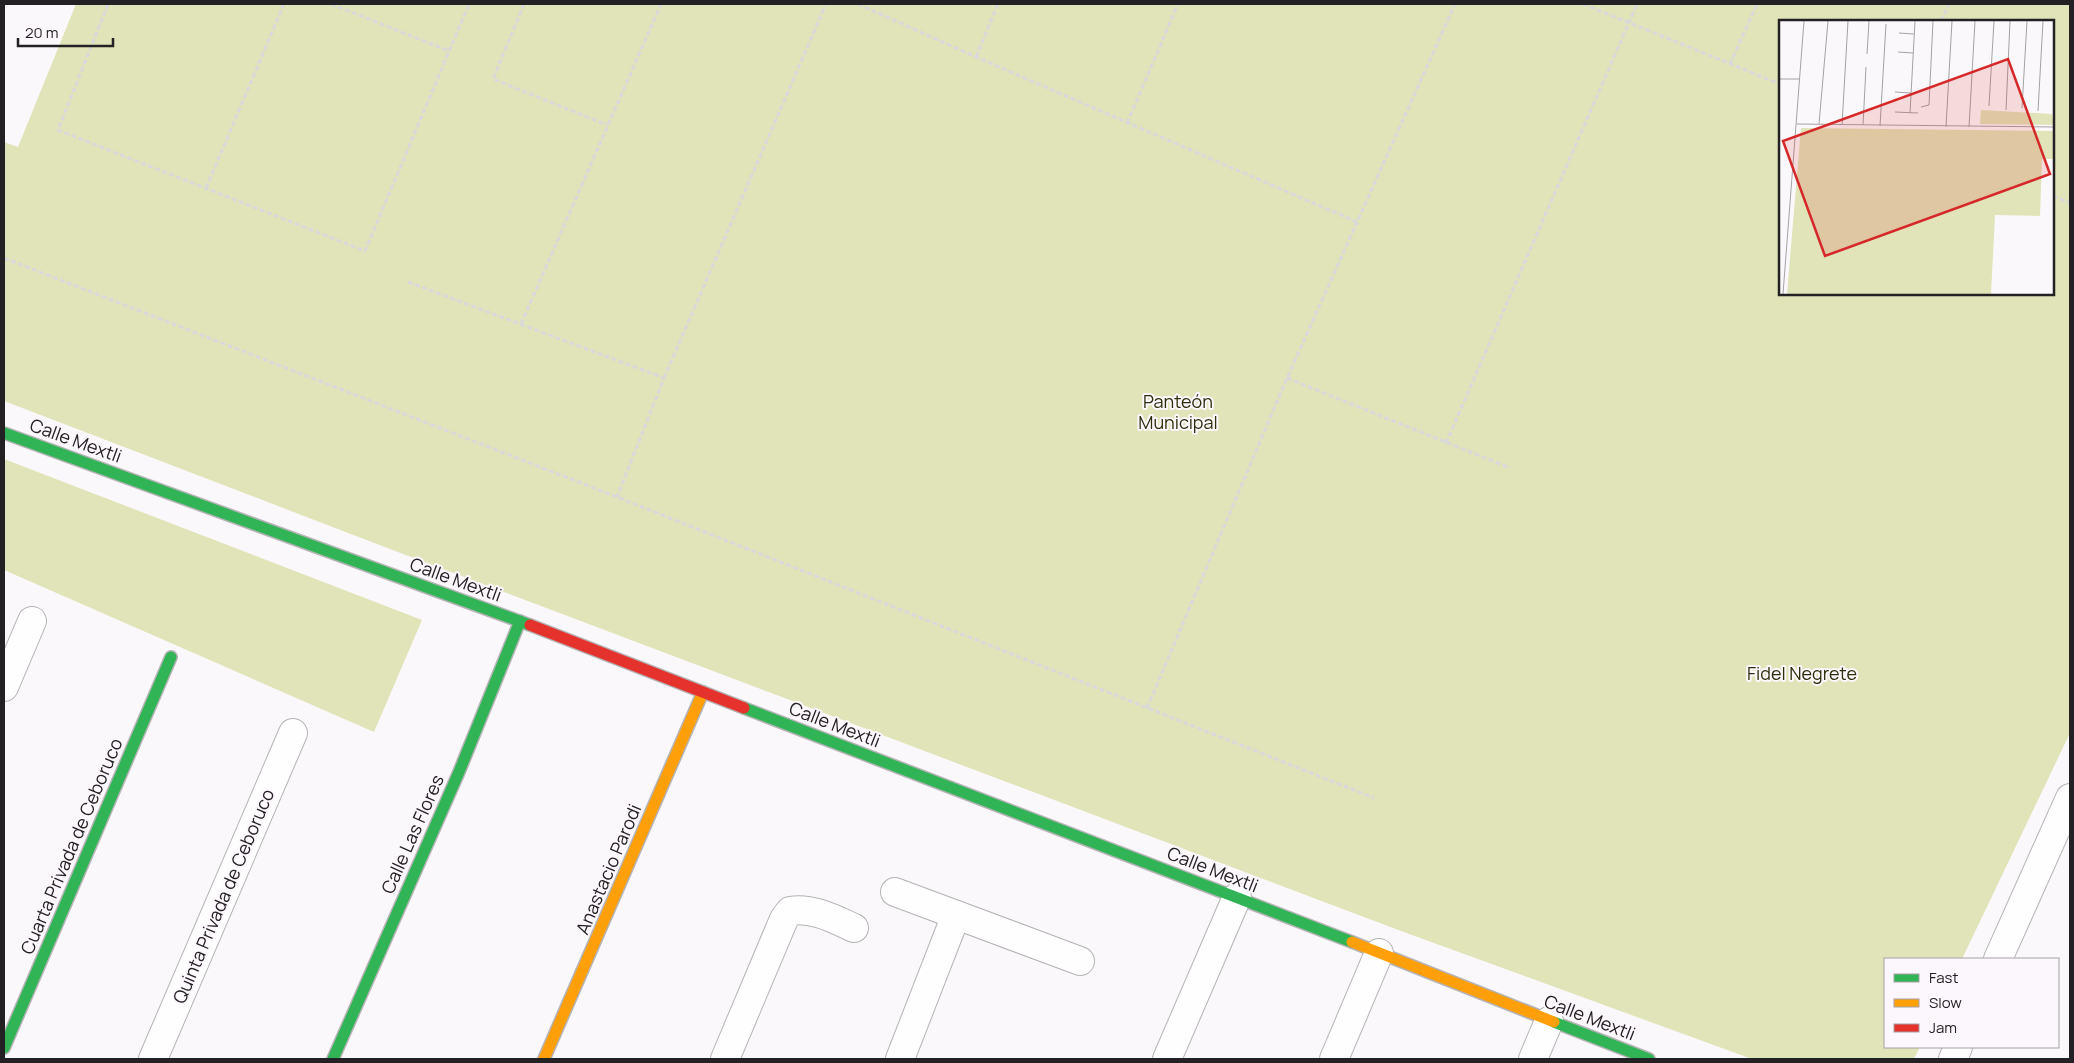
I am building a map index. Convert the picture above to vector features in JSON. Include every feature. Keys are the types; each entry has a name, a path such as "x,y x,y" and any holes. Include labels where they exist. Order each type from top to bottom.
{"street":[{"name":"Calle Mextli","path":"4,432 520,621 1237,897 1649,1059"},
{"path":"4,687 32,621"},
{"name":"Calle Las Flores","path":"333,1059 459,772 520,621"},
{"name":"Cuarta Privada de Ceboruco","path":"4,1048 171,657"},
{"name":"Anastacio Parodi","path":"544,1059 703,692"},
{"name":"Quinta Privada de Ceboruco","path":"153,1059 293,733"},
{"path":"1998,958 2070,798"},
{"path":"895,892 1080,962"},
{"path":"1167,1059 1237,897"},
{"path":"725,1059 784,919 790,911 800,909 811,911 854,928"},
{"path":"900,1059 956,915"},
{"path":"1334,1059 1380,953"},
{"path":"1533,1059 1549,1020"}],"path":[{"path":"108,4 58,130 365,251 469,4"},
{"path":"206,188 284,4"},
{"path":"330,4 449,51"},
{"path":"524,4 493,79 607,125"},
{"path":"521,324 661,4"},
{"path":"617,497 664,378 826,4"},
{"path":"858,4 1357,222"},
{"path":"976,57 998,4"},
{"path":"1127,123 1178,4"},
{"path":"1147,708 1287,378 1455,4"},
{"path":"1583,4 1779,84"},
{"path":"1446,443 1637,4"},
{"path":"1730,64 1757,4"},
{"path":"1941,20 1948,4"},
{"path":"2054,196 2070,203"},
{"path":"4,258 617,497 1374,798"},
{"path":"408,282 664,378"},
{"path":"1287,378 1510,468"}],"green space":[{"name":"Panteón Municipal","path":"76,4 2070,4 2070,733 1962,958 1884,958 1884,1048 1920,1048 1914,1059 1752,1059 1401,931 4,401 4,142 18,147"},
{"path":"4,459 422,620 374,732 4,570"}],"traffic: fast":[{"path":"4,433 530,625"},
{"path":"333,1059 459,772 520,621"},
{"path":"4,1048 171,657"},
{"path":"744,708 1352,942"},
{"path":"1554,1022 1649,1059"}],"traffic: slow":[{"path":"544,1059 703,692"},
{"path":"1352,942 1554,1022"}],"traffic: jam":[{"path":"530,625 744,708"}],"park label":[{"name":"Fidel Negrete","path":"1802,673"}]}
